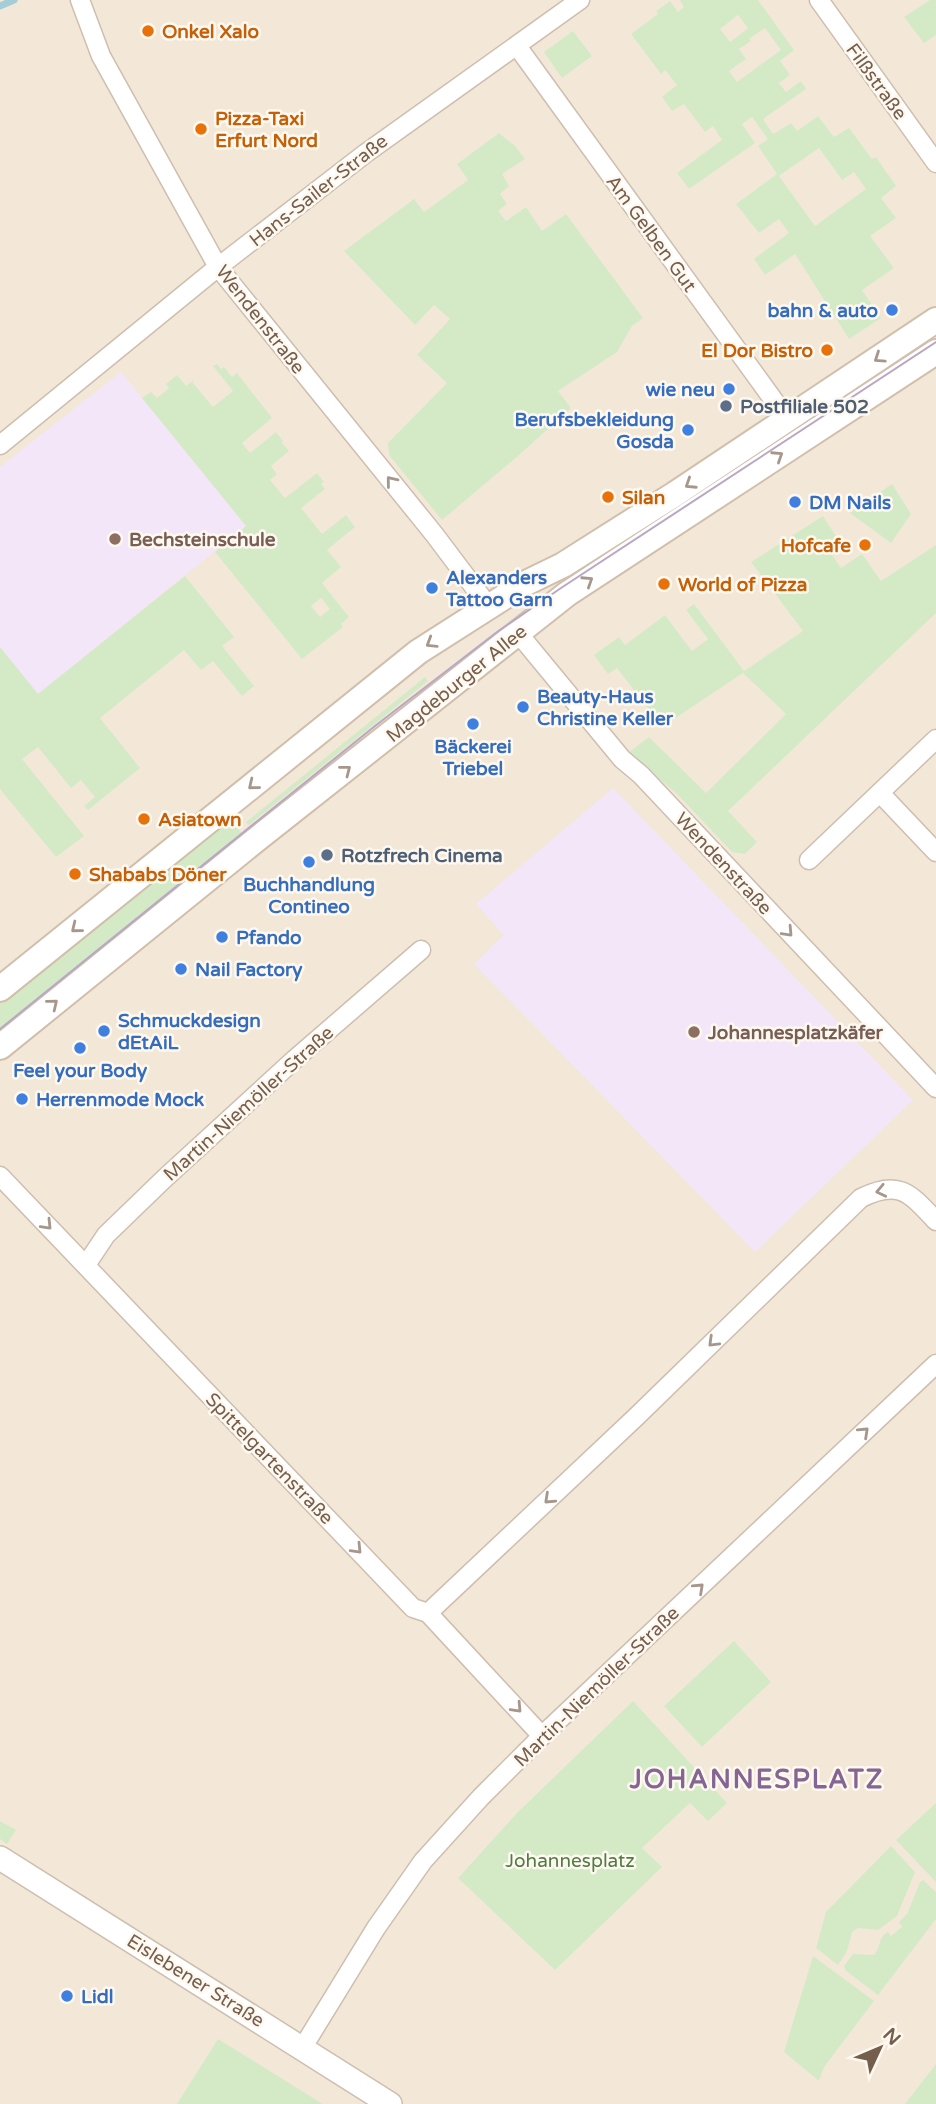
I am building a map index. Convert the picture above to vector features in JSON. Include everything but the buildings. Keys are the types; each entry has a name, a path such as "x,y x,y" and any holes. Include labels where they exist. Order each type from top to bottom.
{"main road":[{"name":"Magdeburger Allee","path":"0,989 418,652 526,583 575,558 936,320"},
{"name":"Magdeburger Allee","path":"0,1047 567,594 936,352"}],"street":[{"name":"Wendenstraße","path":"79,0 101,56 218,267 434,534 489,607"},
{"name":"Hans-Sailer-Straße","path":"0,445 218,267 366,153 580,0"},
{"name":"Filßstraße","path":"819,0 936,163"},
{"name":"Am Gelben Gut","path":"517,46 788,420"},
{"name":"Wendenstraße","path":"518,633 622,760 641,775 936,1088"},
{"path":"809,860 936,739"},
{"path":"880,793 936,852"},
{"name":"Martin-Niemöller-Straße","path":"86,1265 106,1235 164,1178 421,950"},
{"name":"Spittelgartenstraße","path":"0,1176 414,1608 428,1613 542,1736"},
{"path":"428,1613 636,1417 861,1198 879,1188 899,1189 920,1204 936,1221"},
{"name":"Martin-Niemöller-Straße","path":"303,2047 376,1928 423,1861 481,1797 542,1736 936,1364"},
{"name":"Eislebener Straße","path":"0,1858 390,2104"}],"shaded area":[{"path":"0,0 936,0 936,2104 0,2104"},
{"name":"Bechsteinschule","path":"121,372 246,526 38,694 0,647 0,467"},
{"name":"Johannesplatzkäfer","path":"613,788 913,1100 755,1252 474,964 504,935 476,904"}],"green space":[{"path":"680,0 758,0 794,50 780,61 790,75 779,83 786,92 801,81 806,89 763,119 773,134 791,123 797,131 818,116 834,137 849,128 872,159 876,157 896,186 881,198 896,218 870,236 894,268 862,290 881,318 849,339 795,254 765,275 754,259 789,233 779,219 759,233 736,204 777,174 758,146 768,139 752,117 742,124 755,143 689,189 677,173 722,140 713,126 705,132 684,104 672,111 662,97 677,85 665,70 661,74 631,34 658,14 656,11 670,1 678,12 684,7","holes":["738,15 748,28 730,42 720,29","765,28 781,50 737,82 729,71 746,59 739,49 751,41 749,39","819,148 842,180 854,172 866,189 815,226 779,176"]},
{"path":"930,0 936,0 936,35 924,43 904,17"},
{"path":"573,31 592,56 562,78 544,52"},
{"path":"499,133 515,146 525,159 502,174 509,186 500,194 507,204 498,211 506,221 526,207 542,231 566,214 643,318 632,326 617,352 558,391 571,408 442,520 389,455 388,443 447,383 417,355 450,319 434,305 415,325 344,251 414,199 424,212 468,180 457,164"},
{"path":"217,364 221,369 224,367 232,377 237,373 272,418 242,443 250,453 276,432 289,451 271,466 277,474 270,480 285,498 317,473 324,482 321,484 325,489 301,508 322,534 346,515 355,527 327,550 341,567 322,583 349,617 341,624 343,627 302,659 215,552 246,526 142,398 151,392 157,398 169,388 166,384 177,375 186,386 194,380 193,383 213,407 233,391 213,366","holes":["321,598 330,609 320,617 311,606"]},
{"path":"892,484 911,514 891,543 850,513"},
{"path":"823,516 839,541 828,549 841,568 862,554 881,581 936,545 936,613 728,811 757,842 745,854 732,852 678,795 629,752 649,737 706,793 786,714 743,673 662,727 617,668 608,674 594,655 619,637 625,645 665,615 692,651 708,639 686,610 694,604 744,671 803,631 751,562"},
{"path":"185,576 234,637 222,646 254,686 242,696 213,661 201,670 184,650 100,718 140,768 88,810 84,806 95,797 81,780 71,788 38,747 22,759 84,836 56,857 0,789 0,647 38,694"},
{"path":"425,677 428,681 249,825 246,822"},
{"path":"230,818 247,840 0,1035 0,997"},
{"path":"734,1641 771,1682 702,1747 664,1706"},
{"name":"Johannesplatz","path":"633,1701 727,1803 708,1821 690,1803 642,1848 662,1867 555,1970 458,1878 518,1812"},
{"path":"936,1803 936,1882 896,1840"},
{"path":"0,1821 16,1830 7,1844 0,1839"},
{"path":"891,1846 915,1872 897,1916 878,1930 858,1928 852,1932 847,1951 838,1965 816,1948 826,1912"},
{"path":"923,1880 936,1892 936,1919 878,1995 845,1970 844,1966 853,1954 874,1955 885,1934 888,1932 891,1936 902,1927 899,1922 907,1914"},
{"path":"813,1956 874,2001 824,2067 819,2081 784,2052"},
{"path":"218,2039 323,2104 177,2104"},
{"path":"936,2064 936,2104 905,2104"}],"waterway":[{"path":"0,6 14,0"}],"tram line":[{"path":"0,1029 375,726 497,632 936,342"}],"place":[{"name":"Onkel Xalo","path":"148,31"},
{"name":"Pizza-Taxi Erfurt Nord","path":"201,129"},
{"name":"bahn & auto","path":"892,310"},
{"name":"El Dor Bistro","path":"827,350"},
{"name":"wie neu","path":"729,389"},
{"name":"Postfiliale 502","path":"726,406"},
{"name":"Berufsbekleidung Gosda","path":"688,430"},
{"name":"Silan","path":"608,497"},
{"name":"DM Nails","path":"795,502"},
{"name":"Bechsteinschule","path":"115,539"},
{"name":"Hofcafe","path":"865,545"},
{"name":"World of Pizza","path":"664,584"},
{"name":"Alexanders Tattoo Garn","path":"432,588"},
{"name":"Beauty-Haus Christine Keller","path":"523,707"},
{"name":"Bäckerei Triebel","path":"473,724"},
{"name":"Asiatown","path":"144,819"},
{"name":"Rotzfrech Cinema","path":"327,855"},
{"name":"Buchhandlung Contineo","path":"309,862"},
{"name":"Shababs Döner","path":"75,874"},
{"name":"Pfando","path":"222,937"},
{"name":"Nail Factory","path":"181,969"},
{"name":"Schmuckdesign dEtAiL","path":"104,1031"},
{"name":"Johannesplatzkäfer","path":"694,1032"},
{"name":"Feel your Body","path":"80,1048"},
{"name":"Herrenmode Mock","path":"22,1099"},
{"name":"Lidl","path":"67,1996"}],"district":[{"name":"JOHANNESPLATZ","path":"757,1779"}]}
